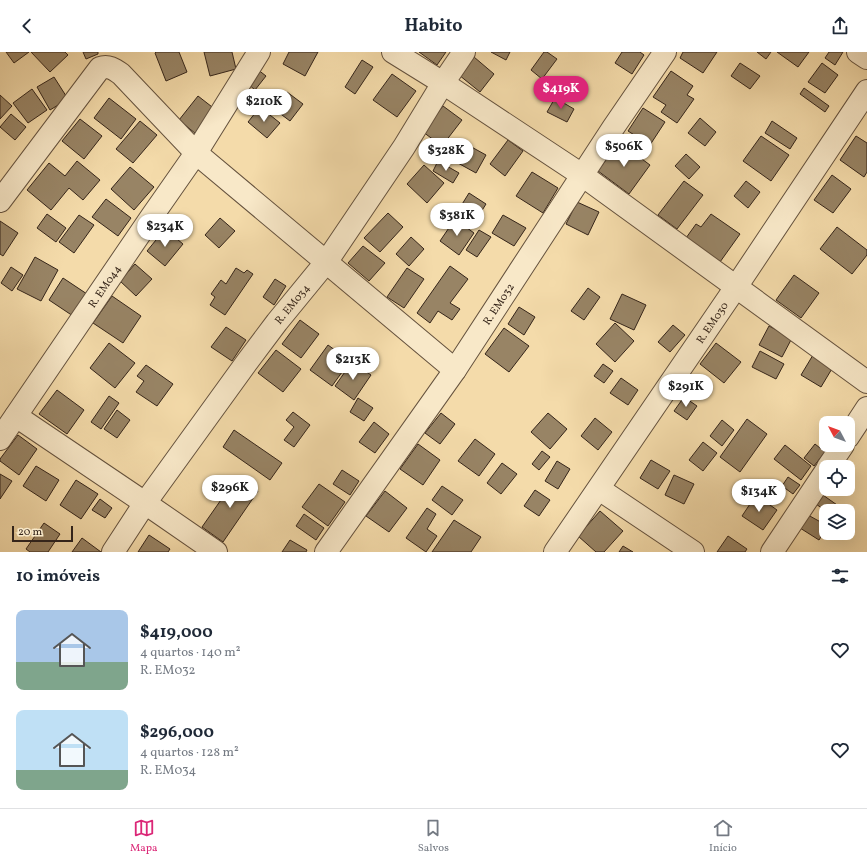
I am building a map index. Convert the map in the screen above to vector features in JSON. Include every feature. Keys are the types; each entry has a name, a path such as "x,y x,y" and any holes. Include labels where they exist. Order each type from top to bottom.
{"street":[{"name":"R. EM044","path":"0,439 196,153 259,52"},
{"path":"393,52 443,83 582,175 867,382"},
{"name":"R. EM034","path":"113,552 145,503 269,333 326,261 404,147 443,83 464,52"},
{"name":"R. EM032","path":"326,552 454,370 664,52"},
{"path":"858,52 867,58"},
{"path":"0,201 100,68 105,66 113,68 121,74 196,153 454,370"},
{"name":"R. EM030","path":"555,552 736,287 867,91"},
{"path":"855,426 867,408"},
{"path":"16,416 216,552"},
{"path":"772,552 819,482"},
{"path":"599,489 693,552"}],"building":[{"path":"6,52 29,52 14,63"},
{"path":"31,52 65,52 68,55 50,72"},
{"path":"83,52 98,52 98,54 86,59"},
{"path":"179,52 187,72 166,81 155,53"},
{"path":"204,52 232,52 236,69 210,76"},
{"path":"289,52 318,52 305,76 283,64"},
{"path":"419,52 446,52 437,65"},
{"path":"491,52 510,52 506,60"},
{"path":"544,52 547,52 557,59 542,79 531,70"},
{"path":"622,52 640,52 644,55 632,74 615,63"},
{"path":"683,52 717,52 703,73 680,58"},
{"path":"757,52 771,52 766,59"},
{"path":"777,52 809,52 798,67"},
{"path":"829,52 843,52 835,65 825,58"},
{"path":"474,57 494,74 480,92 459,75"},
{"path":"362,60 373,67 355,94 345,87"},
{"path":"740,63 760,76 750,89 731,76"},
{"path":"822,63 838,75 825,93 808,82"},
{"path":"257,69 266,76 255,90 247,83"},
{"path":"671,71 693,86 687,95 694,99 677,123 661,112 666,105 653,97"},
{"path":"392,74 416,91 397,117 373,100"},
{"path":"54,77 68,99 50,110 37,87"},
{"path":"804,88 829,106 825,112 800,94"},
{"path":"32,89 47,110 28,123 13,103"},
{"path":"287,92 303,104 290,121 274,109"},
{"path":"0,95 12,106 0,119"},
{"path":"198,96 216,110 196,134 179,120"},
{"path":"109,98 136,119 121,139 94,118"},
{"path":"555,98 574,109 567,122 547,112"},
{"path":"443,106 462,120 442,146 423,132"},
{"path":"260,107 280,123 267,138 248,122"},
{"path":"643,108 665,122 650,145 628,131"},
{"path":"11,114 26,127 15,140 0,127"},
{"path":"700,118 716,132 705,146 688,133"},
{"path":"80,119 102,136 84,159 62,141"},
{"path":"140,121 157,135 133,163 116,149"},
{"path":"772,121 797,138 790,149 765,133"},
{"path":"761,136 789,155 771,181 743,161"},
{"path":"856,136 867,143 867,172 864,177 840,160"},
{"path":"457,139 486,155 476,173 447,157"},
{"path":"508,140 523,151 505,176 490,164"},
{"path":"619,142 650,165 629,194 598,171"},
{"path":"686,154 700,167 689,179 675,166"},
{"path":"77,161 100,180 83,200 69,188 51,210 27,190 49,163 65,176"},
{"path":"438,161 459,173 453,183 433,171"},
{"path":"424,165 444,183 427,203 407,184"},
{"path":"130,167 154,187 134,210 111,189"},
{"path":"532,172 558,188 543,213 516,196"},
{"path":"832,175 851,189 833,213 814,200"},
{"path":"684,181 703,195 677,229 658,215"},
{"path":"746,181 760,192 748,208 734,196"},
{"path":"469,193 486,204 473,225 456,214"},
{"path":"106,199 131,218 118,236 92,217"},
{"path":"577,202 599,212 588,235 566,224"},
{"path":"388,213 403,227 380,252 364,238"},
{"path":"47,214 66,228 56,242 37,228"},
{"path":"711,214 740,234 720,262 686,238 696,224 701,227"},
{"path":"79,215 94,225 74,253 59,242"},
{"path":"503,215 526,228 514,246 492,233"},
{"path":"220,218 235,231 219,248 205,235"},
{"path":"455,219 474,233 459,255 440,241"},
{"path":"0,221 18,233 3,256 0,254"},
{"path":"837,227 867,250 867,255 852,274 820,249"},
{"path":"165,229 183,244 165,266 147,251"},
{"path":"479,230 491,237 477,257 466,250"},
{"path":"411,237 424,249 409,266 396,254"},
{"path":"363,246 385,263 369,281 348,263"},
{"path":"35,257 58,270 41,301 17,289"},
{"path":"135,264 152,279 136,296 120,281"},
{"path":"450,266 468,279 450,303 460,309 452,320 438,311 430,323 417,313"},
{"path":"11,267 23,275 12,291 1,283"},
{"path":"236,268 244,273 247,270 253,274 225,315 210,305 215,297 211,294 221,280 226,284"},
{"path":"407,268 424,279 404,308 387,297"},
{"path":"794,275 819,293 801,318 776,300"},
{"path":"63,278 87,294 73,316 49,300"},
{"path":"275,279 286,286 274,305 263,297"},
{"path":"588,288 600,297 584,320 571,311"},
{"path":"622,294 646,305 634,330 610,319"},
{"path":"112,296 141,316 123,343 93,323"},
{"path":"519,307 535,317 524,335 508,324"},
{"path":"300,320 319,334 301,358 282,344"},
{"path":"615,323 634,341 615,362 596,344"},
{"path":"673,325 685,335 670,352 658,342"},
{"path":"769,326 792,338 782,357 759,345"},
{"path":"226,327 246,340 232,361 211,347"},
{"path":"504,328 529,346 509,372 485,354"},
{"path":"109,343 135,363 115,388 90,368"},
{"path":"716,343 741,362 724,383 700,364"},
{"path":"328,345 350,361 332,386 310,370"},
{"path":"276,350 301,369 283,392 258,373"},
{"path":"760,351 784,364 776,379 752,367"},
{"path":"813,355 833,367 821,387 801,375"},
{"path":"352,362 371,375 354,400 335,386"},
{"path":"603,364 613,371 604,383 594,376"},
{"path":"146,365 173,384 157,406 136,392 144,381 137,376"},
{"path":"621,378 638,390 628,405 610,393"},
{"path":"690,380 701,386 695,396 685,389"},
{"path":"57,390 84,410 67,434 39,414"},
{"path":"109,396 119,403 101,429 91,422"},
{"path":"684,397 697,406 687,420 674,411"},
{"path":"358,398 373,408 364,421 350,412"},
{"path":"117,410 130,420 117,438 104,429"},
{"path":"293,412 310,425 294,447 284,440 294,427 286,420"},
{"path":"441,413 455,424 440,444 425,433"},
{"path":"548,413 567,429 550,449 531,432"},
{"path":"595,418 612,432 598,450 581,436"},
{"path":"747,419 767,434 740,472 720,457"},
{"path":"722,420 734,430 722,446 710,436"},
{"path":"374,422 389,434 375,453 359,442"},
{"path":"234,430 282,463 270,480 223,447"},
{"path":"18,435 37,449 19,475 0,461"},
{"path":"475,439 495,454 479,476 458,461"},
{"path":"703,442 717,453 703,471 689,460"},
{"path":"418,444 440,460 423,485 400,469"},
{"path":"815,444 819,447 819,452 825,452 814,466 804,458"},
{"path":"785,445 811,466 801,480 774,459"},
{"path":"542,451 550,457 539,470 532,464"},
{"path":"651,460 670,471 658,489 640,478"},
{"path":"557,461 570,469 558,489 545,481"},
{"path":"502,463 517,474 501,494 487,483"},
{"path":"36,466 59,480 46,501 23,486"},
{"path":"342,470 359,481 350,495 333,484"},
{"path":"0,474 12,481 0,499"},
{"path":"674,475 694,484 684,504 665,495"},
{"path":"237,477 258,491 223,542 202,527"},
{"path":"788,477 800,485 793,494 782,486"},
{"path":"76,480 98,494 81,519 60,505"},
{"path":"319,484 345,502 328,526 302,507"},
{"path":"442,486 463,500 452,515 432,500"},
{"path":"535,490 550,500 539,516 524,506"},
{"path":"385,491 407,508 389,532 366,516"},
{"path":"819,494 819,496 824,496 836,504 819,504 819,506 813,502"},
{"path":"756,495 777,510 763,530 742,516"},
{"path":"100,499 112,508 105,518 92,510"},
{"path":"427,508 436,514 427,529 437,536 426,552 406,538"},
{"path":"600,511 623,531 604,552 596,552 578,536"},
{"path":"304,514 324,528 316,540 296,526"},
{"path":"808,515 819,521 819,540 800,528"},
{"path":"454,520 481,537 471,552 432,552"},
{"path":"44,523 60,534 48,552 30,552 26,549"},
{"path":"149,535 170,549 168,552 138,552"},
{"path":"728,536 747,549 745,552 717,552"},
{"path":"82,538 101,552 72,552"},
{"path":"290,540 307,550 306,552 282,552"},
{"path":"623,546 633,552 619,552"}]}
